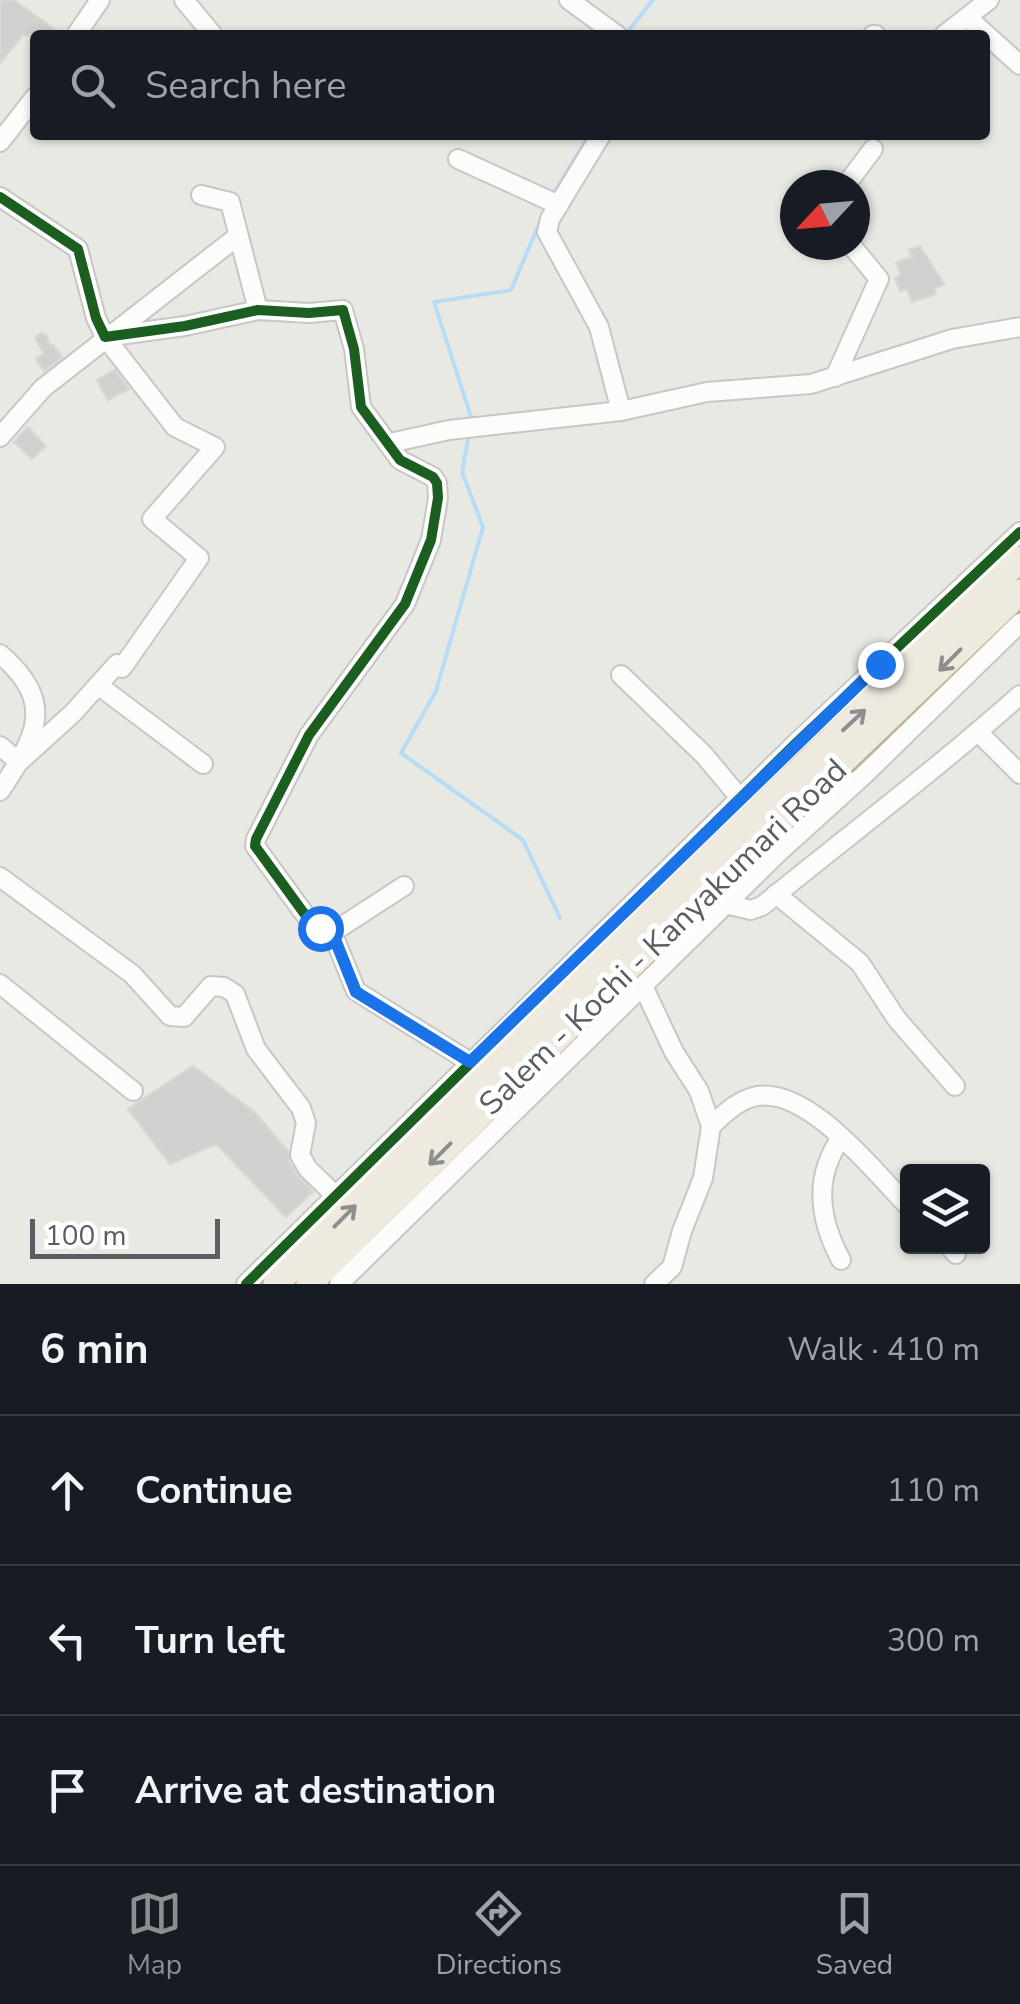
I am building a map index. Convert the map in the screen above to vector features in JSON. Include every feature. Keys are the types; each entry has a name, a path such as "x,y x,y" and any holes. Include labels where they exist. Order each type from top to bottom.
{"highway":[{"name":"Salem - Kochi - Kanyakumari Road","path":"276,1284 665,899 1020,560"},
{"name":"Salem - Kochi - Kanyakumari Road","path":"309,1284 681,916 1020,592"}],"street":[{"path":"79,30 100,0"},
{"path":"184,0 209,30"},
{"path":"569,0 610,30"},
{"path":"951,30 989,0"},
{"path":"968,18 981,30"},
{"path":"990,38 1020,65"},
{"path":"0,142 30,103"},
{"path":"598,140 548,223 548,234 600,326 621,411"},
{"path":"857,170 873,149"},
{"path":"458,159 558,206"},
{"path":"201,194 230,202 258,310"},
{"path":"0,197 78,249 105,338 175,426 215,447 152,519 198,558 122,668 117,664 73,714 19,762"},
{"path":"0,437 43,388 238,236"},
{"path":"835,377 879,279 863,260"},
{"path":"105,338 258,310 343,310 354,349 360,407 406,464 437,482 431,540 422,567 389,629 309,735 256,839 258,852 275,869 306,916 336,942 356,992 470,1062"},
{"path":"390,443 449,430 621,411 707,392 811,384 952,339 1020,327"},
{"path":"246,1284 740,798 1020,532"},
{"path":"339,1284 726,904 1020,623"},
{"path":"0,654 28,682 36,704 34,731 0,790"},
{"path":"621,675 704,755 740,798"},
{"path":"98,685 203,764"},
{"path":"726,904 752,910 776,894 1020,695"},
{"path":"978,732 1020,774"},
{"path":"0,746 19,762"},
{"path":"0,876 132,974 170,1016 184,1017 211,986 224,987 235,994 256,1048 301,1108 306,1123 300,1155 335,1195"},
{"path":"330,934 404,886"},
{"path":"776,894 860,963 896,1018 955,1086"},
{"path":"0,984 133,1091"},
{"path":"643,986 674,1052 699,1091 711,1126 704,1178 672,1268 654,1284"},
{"path":"711,1126 742,1101 758,1096 790,1101 820,1119 900,1198"},
{"path":"841,1138 828,1161 820,1192 830,1240 841,1260"}],"building":[{"path":"0,0 14,0 55,30 30,30 30,35 23,35 0,63"},
{"path":"920,246 944,284 934,289 936,294 912,302 907,289 900,291 895,278 901,275 896,263 912,257 909,250"},
{"path":"41,333 62,357 44,371 36,359 44,353 35,338"},
{"path":"115,370 129,389 108,400 97,380"},
{"path":"28,427 46,446 32,459 14,442"},
{"path":"193,1066 254,1112 288,1151 297,1175 313,1192 286,1217 216,1144 170,1164 128,1109"}],"waterway":[{"path":"629,30 653,0"},
{"path":"553,195 586,140"},
{"path":"472,420 434,302 511,290 542,217"},
{"path":"469,434 462,472 483,527 436,691 401,753 523,840 560,918"}],"cycle path":[{"path":"0,197 78,249 96,318 105,337 185,326 258,310 343,310 354,349 361,407 400,460 433,477 438,498 431,540 405,604 309,735 255,846 306,916 336,942 356,991 470,1062"},
{"path":"246,1284 796,743 1020,532"}],"route":[{"path":"320,928 336,942 356,992 470,1062 880,664"}]}
